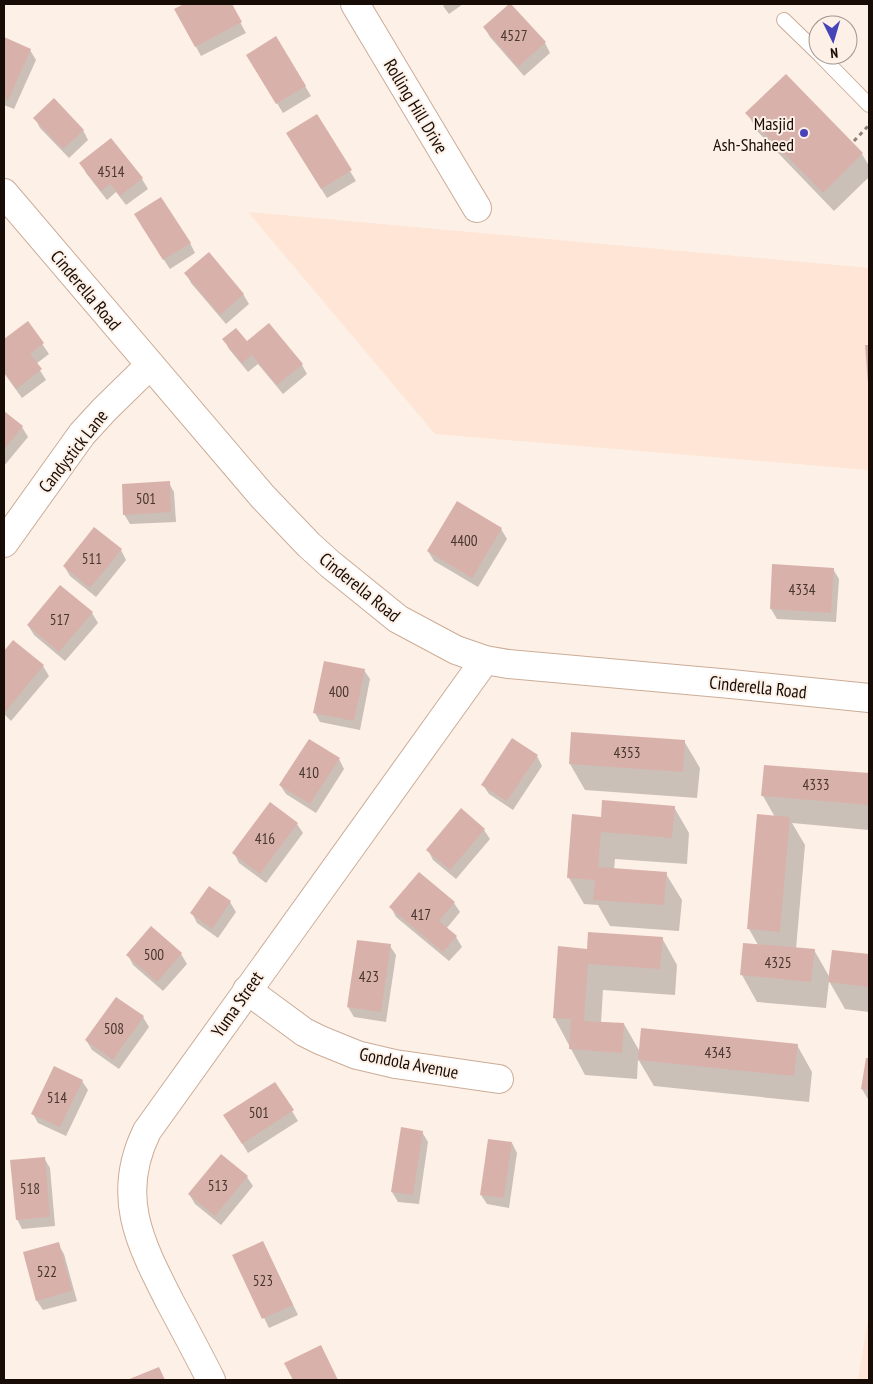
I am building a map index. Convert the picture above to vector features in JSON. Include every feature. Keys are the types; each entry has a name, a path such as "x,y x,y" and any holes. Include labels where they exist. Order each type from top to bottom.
{"street":[{"name":"Rolling Hill Drive","path":"355,4 477,208"},
{"name":"Cinderella Road","path":"4,193 263,497 330,564 398,619 456,650 485,660 508,664 869,698"},
{"name":"Candystick Lane","path":"4,543 82,434 150,365"},
{"name":"Yuma Street","path":"211,1380 162,1287 143,1246 134,1215 132,1200 133,1171 141,1144 147,1131 247,990 485,660"},
{"name":"Gondola Avenue","path":"247,990 304,1032 357,1055 395,1064 499,1079"}],"lane":[{"path":"784,20 808,43"},
{"path":"830,65 869,105"}],"path":[{"path":"854,141 869,125"}],"shaded area":[{"path":"248,212 869,268 869,470 435,434"},
{"path":"869,1314 869,1380 866,1380 858,1379"}],"building":[{"path":"184,4 232,4 242,22 195,47 174,9"},
{"path":"509,4 546,42 518,67 483,27"},
{"path":"276,36 306,86 276,104 246,55"},
{"path":"4,37 31,49 8,100 4,98"},
{"name":"Masjid Ash-Shaheed","path":"786,74 863,153 823,193 745,113"},
{"path":"54,98 84,130 63,149 33,118"},
{"path":"317,114 352,170 321,189 286,133"},
{"path":"111,138 143,178 120,196 110,184 101,191 79,163"},
{"path":"161,197 191,243 163,260 134,214"},
{"path":"209,252 244,294 220,315 184,273"},
{"path":"28,321 44,343 30,354 42,369 16,389 4,372 4,339"},
{"path":"269,323 303,364 277,385 252,355 242,363 222,339 236,328 247,341"},
{"path":"865,345 869,345 869,383 868,383"},
{"path":"4,411 23,426 4,450"},
{"path":"170,481 171,512 123,515 122,484"},
{"path":"457,501 502,528 472,578 427,551"},
{"path":"94,527 122,549 90,588 63,566"},
{"path":"772,564 834,568 831,613 770,609"},
{"path":"60,585 93,612 59,652 27,625"},
{"path":"13,640 44,665 5,712 4,651"},
{"path":"324,661 365,669 354,721 313,713"},
{"path":"571,732 685,740 683,772 569,764"},
{"path":"512,738 538,755 507,801 481,785"},
{"path":"309,739 340,758 310,804 279,785"},
{"path":"764,765 869,773 869,805 761,796"},
{"path":"602,800 675,806 672,838 601,832 598,867 667,872 664,905 593,900 595,880 567,878 572,814 601,817"},
{"path":"270,802 298,823 260,874 232,853"},
{"path":"461,808 485,829 450,870 426,850"},
{"path":"757,814 790,817 780,932 747,929"},
{"path":"419,872 455,902 439,921 457,936 443,952 389,907"},
{"path":"209,886 231,901 212,929 190,913"},
{"path":"151,926 182,953 157,982 126,955"},
{"path":"588,932 663,937 660,969 588,964 584,1021 624,1023 622,1053 569,1049 571,1019 553,1018 558,946 587,949"},
{"path":"357,940 391,944 381,1012 347,1007"},
{"path":"743,943 815,949 811,982 740,975"},
{"path":"832,950 869,954 869,987 828,982"},
{"path":"116,997 144,1016 113,1060 85,1040"},
{"path":"641,1028 798,1044 794,1076 638,1060"},
{"path":"866,1058 869,1058 869,1090 861,1089"},
{"path":"54,1066 83,1080 60,1127 31,1114"},
{"path":"275,1082 294,1110 242,1144 223,1115"},
{"path":"401,1127 423,1131 413,1195 391,1192"},
{"path":"488,1139 512,1142 504,1198 480,1195"},
{"path":"221,1154 248,1176 215,1216 188,1194"},
{"path":"45,1157 50,1217 16,1220 10,1160"},
{"path":"263,1241 293,1305 262,1319 232,1255"},
{"path":"59,1242 72,1291 36,1301 23,1252"},
{"path":"321,1345 338,1380 293,1380 284,1363"},
{"path":"159,1367 165,1380 127,1380"}],"place":[{"name":"Masjid Ash-Shaheed","path":"804,133"}]}
